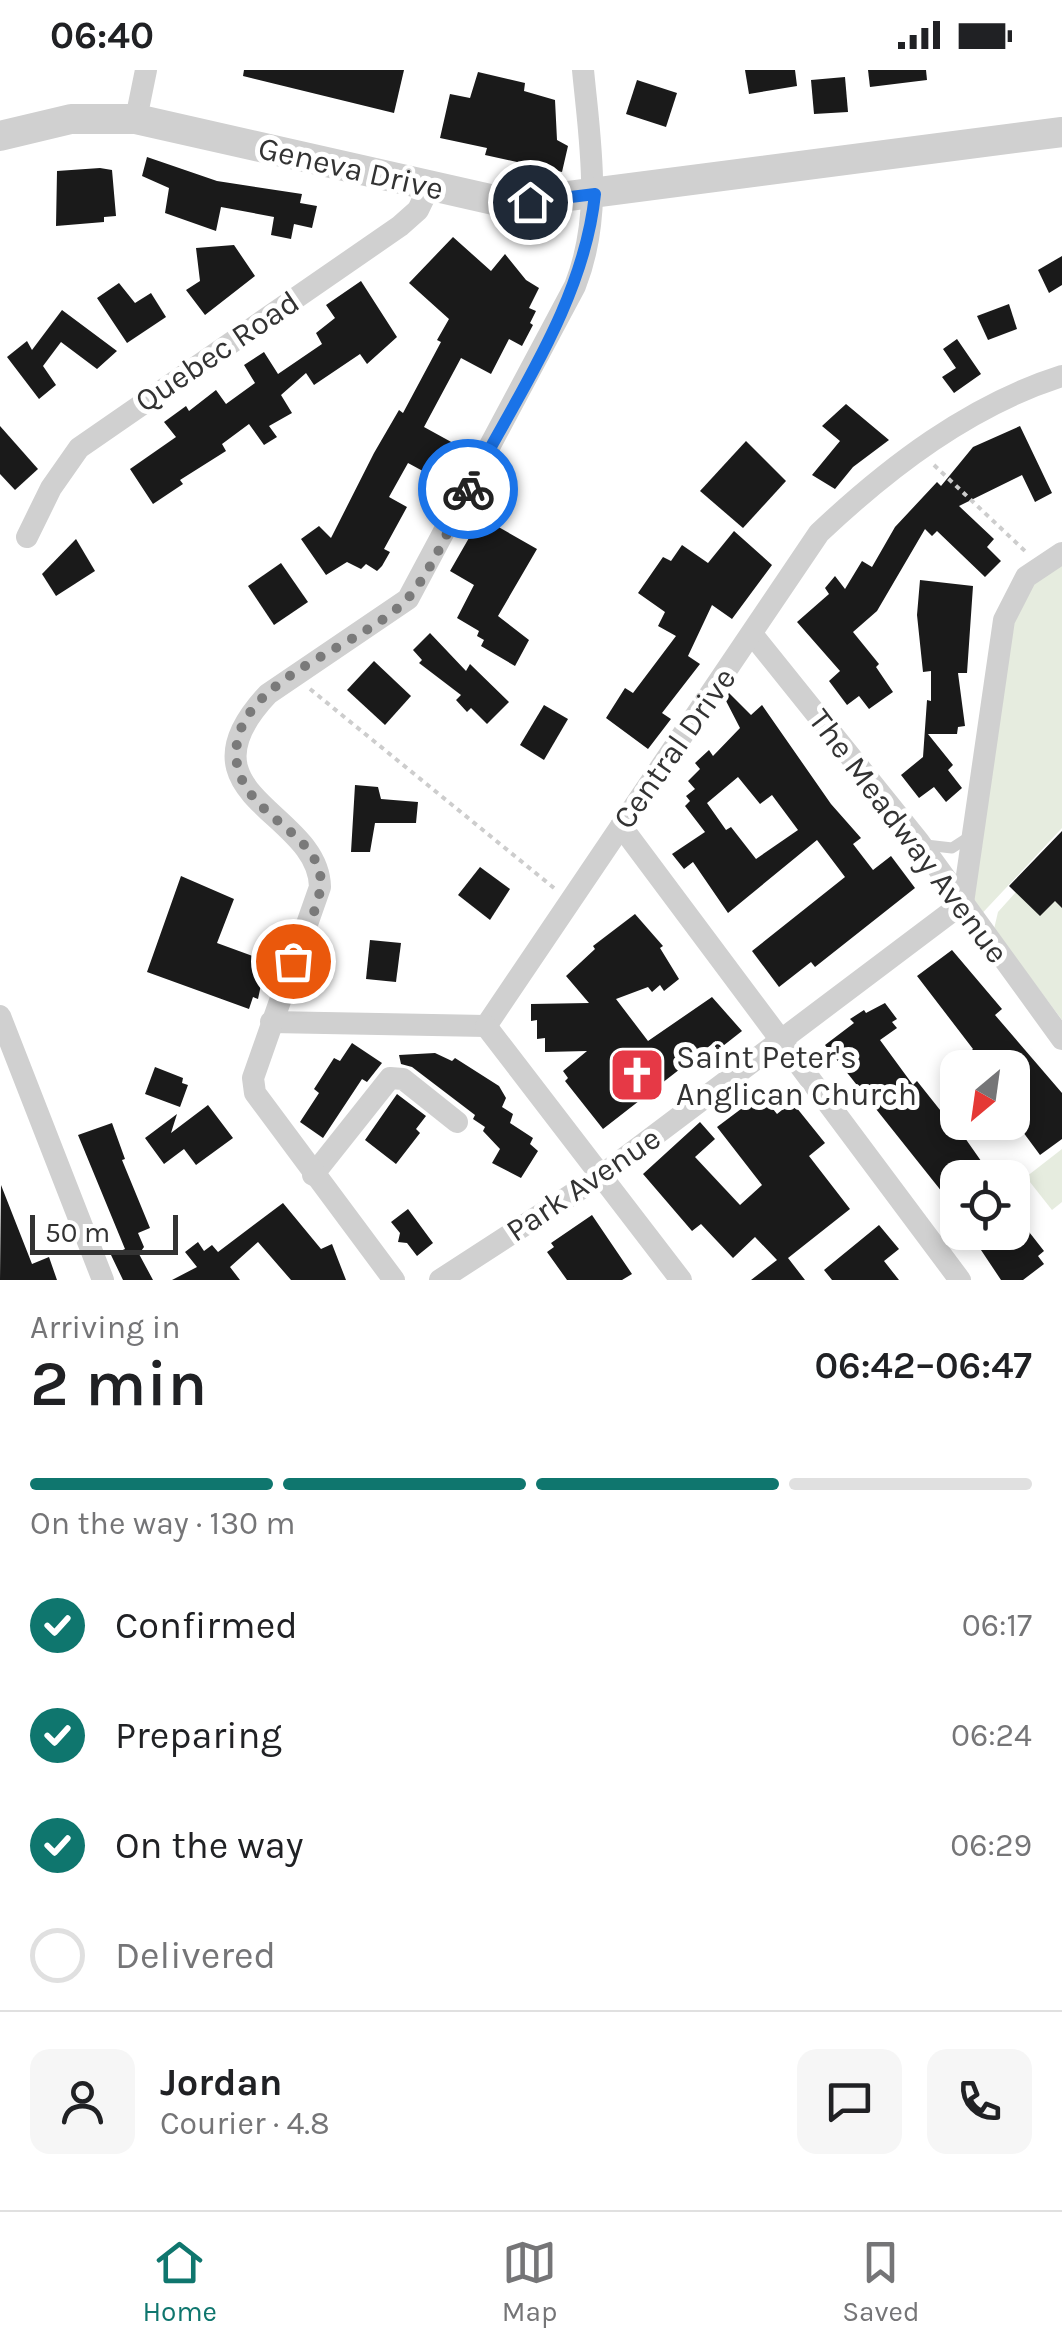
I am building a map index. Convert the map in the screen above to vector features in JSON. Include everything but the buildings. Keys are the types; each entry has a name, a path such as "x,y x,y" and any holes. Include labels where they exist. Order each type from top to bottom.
{"street":[{"path":"136,119 146,70"},
{"path":"394,1280 255,1094 254,1078 320,888 320,872 304,849 247,789 236,758 238,740 253,709 408,598 575,286 588,245 595,194 583,70"},
{"name":"Geneva Drive","path":"0,136 71,120 136,119 512,202 1062,132"},
{"name":"Quebec Road","path":"27,538 52,488 79,448 400,226 418,210 430,185"},
{"name":"Central Drive","path":"486,1026 819,533 978,410 1015,391 1062,376"},
{"path":"963,902 1004,620 1014,595 1039,565 1062,552"},
{"name":"The Meadway Avenue","path":"752,634 919,842 1062,1039"},
{"path":"620,826 960,1280"},
{"name":"Park Avenue","path":"440,1280 602,1175 963,902"},
{"path":"0,1016 103,1280"},
{"path":"271,1022 486,1026 681,1280"},
{"path":"313,1175 390,1078 404,1079 457,1122"}],"lane":[{"path":"919,842 943,849 972,836"}],"path":[{"path":"920,452 1039,565"},
{"path":"297,674 313,692 570,901"}],"shaded area":[{"path":"1062,554 1062,828 975,921 966,872 1014,595"},
{"path":"1062,841 1062,1020 994,929 998,912"},
{"path":"1062,1149 1062,1202 1052,1210 1030,1182 1030,1174"}],"way so far":[{"path":"293,961 320,888 320,872 304,849 247,789 236,758 243,726 268,694 408,598 468,489"}],"place":[{"name":"Saint Peter's Anglican Church","path":"637,1075"}],"route":[{"path":"468,489 575,286 591,233 595,194 530,202"}]}
